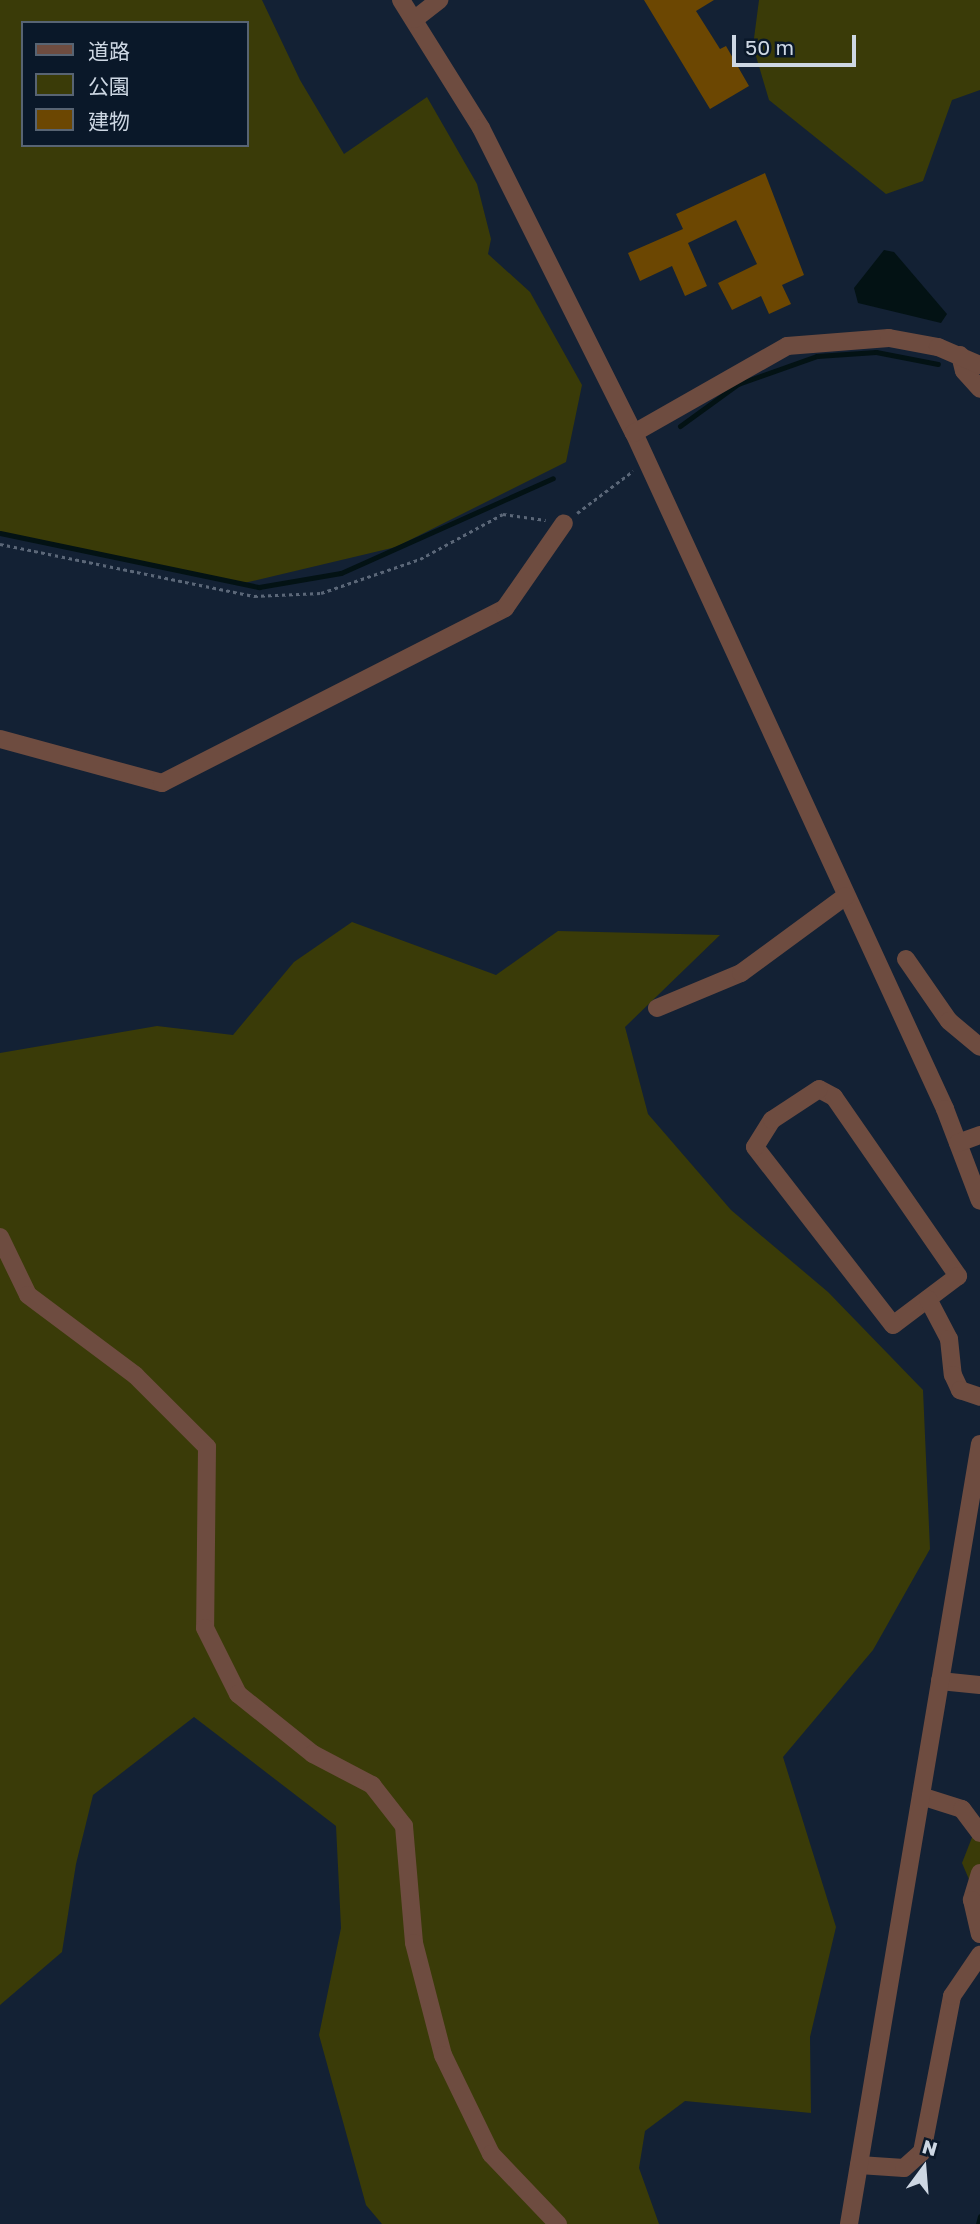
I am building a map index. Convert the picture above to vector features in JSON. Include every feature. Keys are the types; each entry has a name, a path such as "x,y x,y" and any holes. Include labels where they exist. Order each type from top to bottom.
{"street":[{"path":"401,0 481,128 634,433 958,1143 980,1202"},
{"path":"415,19 439,0"},
{"path":"634,433 787,346 889,338 961,355 980,365"},
{"path":"961,355 964,371 980,389"},
{"path":"0,739 162,783 505,608 564,523"},
{"path":"657,1007 741,973 846,896"},
{"path":"906,959 950,1021 980,1047"},
{"path":"819,1089 834,1097 958,1276 928,1299 893,1325 755,1147 772,1120 819,1089"},
{"path":"958,1143 980,1135"},
{"path":"0,1237 28,1295 135,1375 207,1447 205,1628 239,1694 313,1754 372,1785 404,1826 414,1942 443,2055 491,2154 558,2224"},
{"path":"928,1299 949,1339 953,1375 960,1390 980,1397"},
{"path":"849,2224 980,1444"},
{"path":"940,1681 980,1685"},
{"path":"920,1796 962,1809 980,1833"},
{"path":"980,1874 972,1900 980,1934"},
{"path":"859,2165 904,2168 922,2152 952,1996 980,1955"}],"path":[{"path":"0,544 254,596 321,593 420,559 503,513 564,523 647,461"}],"green space":[{"path":"0,0 262,0 300,80 344,154 427,97 477,184 491,239 488,254 530,292 582,385 566,462 396,547 244,583 0,534"},
{"path":"759,0 980,0 980,90 952,100 923,181 886,194 769,100 753,46"},
{"path":"352,922 496,975 558,931 720,935 625,1027 648,1114 731,1210 828,1292 923,1390 930,1549 873,1650 783,1757 836,1927 810,2037 811,2113 685,2101 645,2131 639,2168 659,2224 382,2224 366,2205 319,2035 341,1928 336,1826 194,1717 93,1795 76,1864 62,1952 0,2005 0,1053 157,1026 233,1035 294,962"},
{"path":"980,1817 980,1905 962,1863"}],"shaded area":[{"path":"884,250 894,252 947,314 941,323 858,303 854,288"}],"building":[{"path":"644,0 714,0 696,11 720,49 726,46 749,86 710,109"},
{"path":"765,173 804,275 782,285 791,304 769,314 761,296 732,310 718,283 757,264 736,220 688,243 707,286 685,296 672,266 640,281 628,253 683,229 676,214"}],"waterway":[{"path":"680,426 738,384 817,356 876,352 938,364"},
{"path":"0,533 259,587 341,573 553,478"},
{"path":"978,2224 980,2216"}]}
